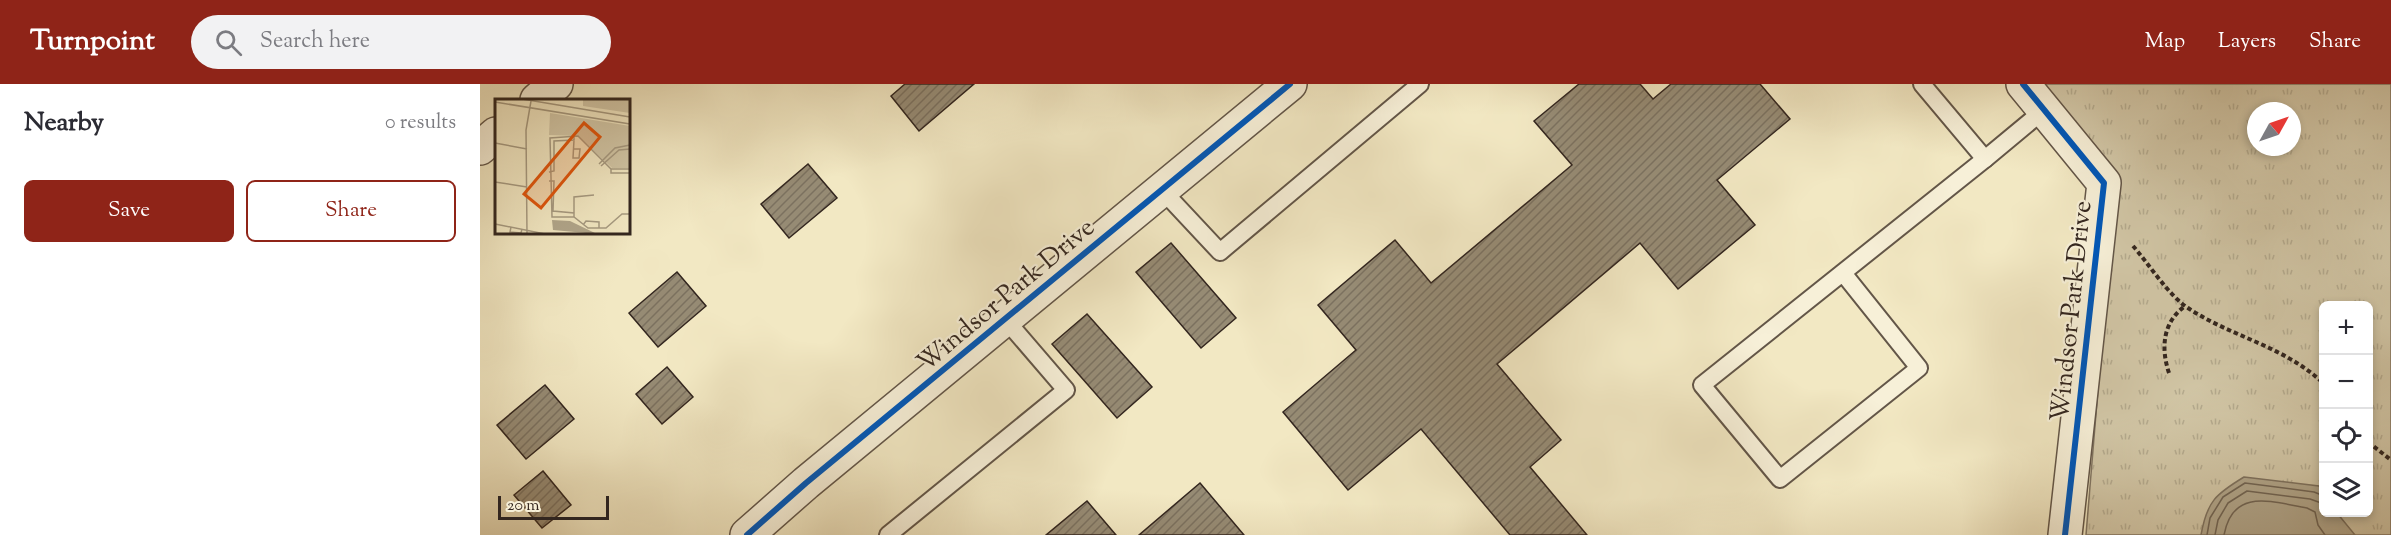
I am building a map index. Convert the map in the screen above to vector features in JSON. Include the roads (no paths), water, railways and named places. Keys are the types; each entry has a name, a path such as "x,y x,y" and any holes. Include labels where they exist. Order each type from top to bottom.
{"street":[{"path":"538,99 556,84"},
{"name":"Windsor Park Drive","path":"747,535 806,483 1290,84"},
{"name":"Windsor Park Drive","path":"2023,84 2104,183 2064,535"},
{"path":"480,148 495,135"}],"lane":[{"path":"1162,190 1220,252 1420,84"},
{"path":"1922,84 1985,159"},
{"path":"1843,273 1918,368 1780,479 1702,385 2044,110"},
{"path":"888,535 1066,390 1005,319"}],"water":[{"path":"2244,477 2319,486 2319,517 2340,517 2355,535 2201,535 2210,506 2226,488"}]}
